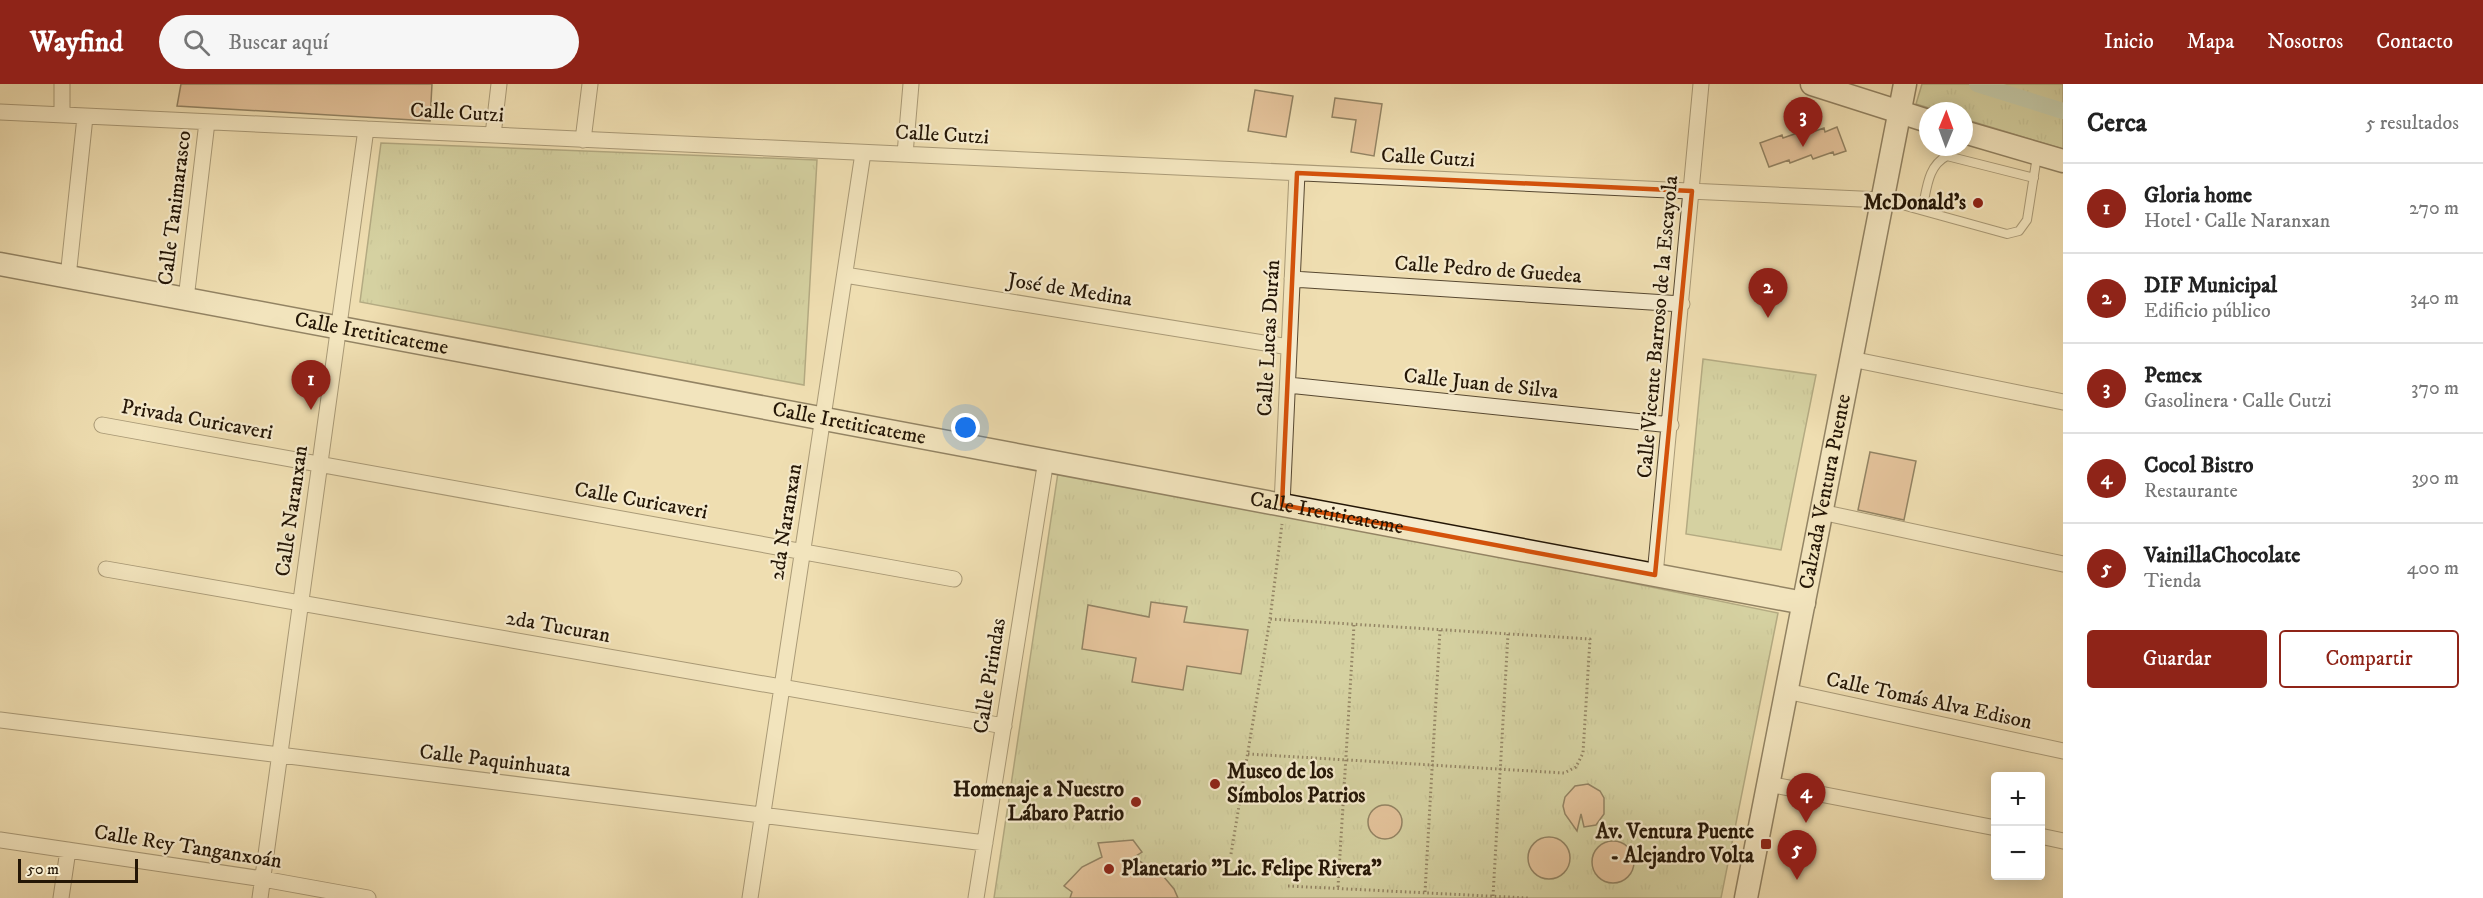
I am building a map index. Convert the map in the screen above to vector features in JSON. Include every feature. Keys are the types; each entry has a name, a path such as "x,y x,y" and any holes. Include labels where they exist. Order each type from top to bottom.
{"street":[{"path":"62,84 62,115"},
{"path":"493,135 499,84"},
{"path":"583,140 590,84"},
{"path":"905,154 911,84"},
{"name":"Calle Vicente Barroso de la Escayola","path":"1655,574 1671,425 1701,84"},
{"path":"1812,84 1903,97 1919,112"},
{"name":"Calzada Ventura Puente","path":"1746,898 1903,97"},
{"name":"Calle Cutzi","path":"0,112 1882,200"},
{"path":"69,277 85,117"},
{"name":"Calle Tanimarasco","path":"186,299 207,122"},
{"name":"Calle Naranxan","path":"260,898 366,129"},
{"path":"1973,135 2063,161"},
{"name":"2da Naranxan","path":"750,898 863,153"},
{"name":"Calle Lucas Durán","path":"1282,505 1297,173"},
{"name":"Calle Iretiticateme","path":"0,264 1804,603"},
{"name":"José de Medina","path":"845,275 1289,347"},
{"name":"Calle Pedro de Guedea","path":"1292,279 1682,304"},
{"path":"1851,359 2063,402"},
{"name":"Calle Juan de Silva","path":"1288,385 1671,425"},
{"name":"Privada Curicaveri","path":"102,424 320,464"},
{"name":"Calle Pirindas","path":"976,898 1046,460"},
{"name":"Calle Curicaveri","path":"320,464 954,579"},
{"path":"1821,512 2063,564"},
{"name":"2da Tucuran","path":"106,569 1004,726"},
{"name":"Calle Tomás Alva Edison","path":"1786,691 2063,751"},
{"name":"Calle Paquinhuata","path":"0,720 985,843"},
{"path":"1768,784 1991,827"},
{"path":"2045,837 2063,841"},
{"name":"Calle Rey Tanganxoán","path":"0,840 263,879 361,897"},
{"path":"62,898 68,850"}],"lane":[{"path":"1882,200 2007,234 2019,231 2027,220 2037,153"},
{"path":"1922,210 1932,170 1938,160 1947,156 2034,178"}],"path":[{"path":"1231,854 1270,619 1282,505"},
{"path":"1248,754 1564,773 1576,766 1583,753 1590,639 1270,619"},
{"path":"1338,887 1354,625"},
{"path":"1425,892 1440,630"},
{"path":"1493,896 1508,634"},
{"path":"1288,886 1528,898"},
{"path":"1441,893 1441,898"}],"highlighted area":[{"path":"1297,173 1692,191 1655,575 1282,505"}],"green space":[{"path":"1922,84 2063,84 2063,149 1973,122 1973,102 1919,102 1919,105 1916,104"},
{"path":"381,143 817,160 804,385 360,302"},
{"path":"1703,359 1816,375 1781,550 1686,534"},
{"path":"1059,466 1778,613 1721,898 994,898"}],"building":[{"path":"181,84 432,84 430,121 177,106"},
{"path":"1255,90 1293,96 1286,137 1248,131"},
{"path":"1335,98 1382,104 1374,156 1351,152 1356,120 1332,117"},
{"path":"1837,127 1846,151 1834,155 1833,152 1813,159 1811,155 1790,163 1789,160 1769,167 1760,143 1782,135 1783,138 1803,131 1804,135 1824,128 1825,132"},
{"path":"1870,452 1916,461 1904,520 1858,510"},
{"path":"1151,602 1187,607 1184,622 1248,630 1241,674 1187,666 1183,690 1157,686 1132,682 1136,658 1082,649 1088,605 1149,617"},
{"path":"1588,784 1600,791 1604,798 1604,814 1596,825 1584,827 1581,814 1577,831 1565,814 1563,806 1565,797 1575,786"},
{"path":"1385,805 1397,810 1402,822 1397,834 1385,839 1373,834 1368,822 1373,810"},
{"path":"1549,837 1564,843 1570,858 1564,873 1549,879 1534,873 1528,858 1534,843"},
{"name":"Planetario \"Lic. Felipe Rivera\"","path":"1133,840 1142,852 1133,858 1159,871 1174,889 1178,898 1070,898 1072,892 1064,886 1082,867 1102,857 1098,843"},
{"path":"1613,841 1628,847 1634,862 1628,877 1613,883 1598,877 1592,862 1598,847"}],"waterway":[{"path":"1977,84 2063,111"}],"place":[{"name":"Pemex","path":"1803,147"},
{"name":"McDonald's","path":"1978,203"},
{"name":"DIF Municipal","path":"1768,318"},
{"name":"Gloria home","path":"311,410"},
{"name":"Museo de los Símbolos Patrios","path":"1215,784"},
{"name":"Homenaje a Nuestro Lábaro Patrio","path":"1136,802"},
{"name":"Cocol Bistro","path":"1806,823"},
{"name":"Av. Ventura Puente - Alejandro Volta","path":"1766,844"},
{"name":"Planetario \"Lic. Felipe Rivera\"","path":"1109,869"},
{"name":"VainillaChocolate","path":"1797,880"}]}
